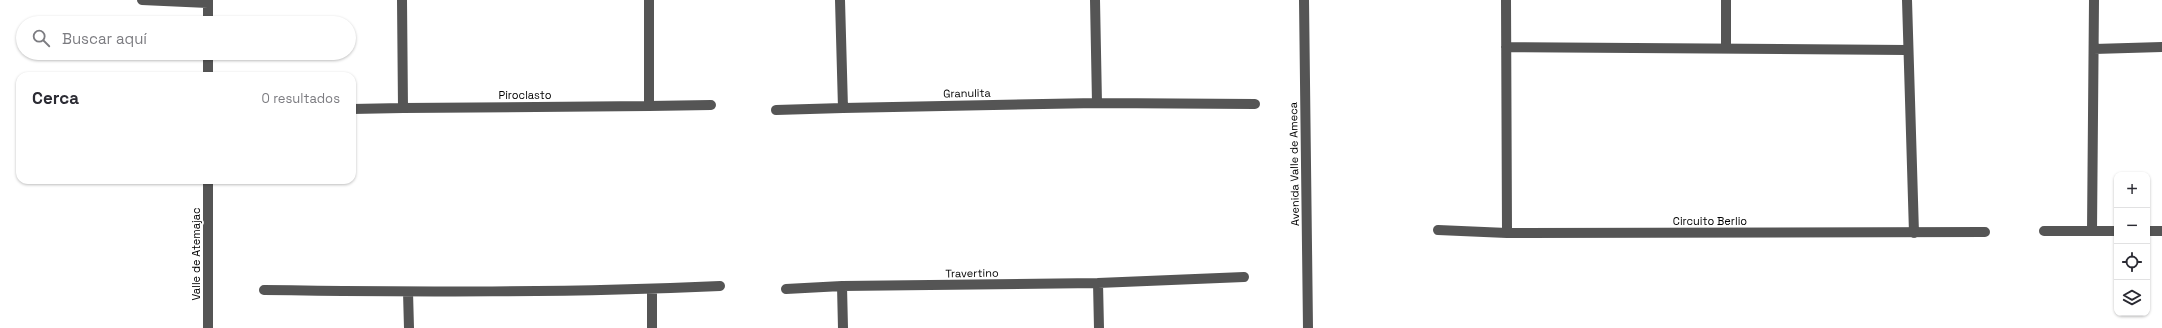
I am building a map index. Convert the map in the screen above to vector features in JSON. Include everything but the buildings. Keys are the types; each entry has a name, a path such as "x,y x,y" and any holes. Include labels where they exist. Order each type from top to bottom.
{"street":[{"path":"142,0 208,2 208,16"},
{"path":"402,0 403,108"},
{"path":"649,0 649,106"},
{"path":"840,0 843,108"},
{"path":"1095,0 1097,103"},
{"name":"Avenida Valle de Ameca","path":"1304,0 1308,328"},
{"path":"1506,0 1507,233"},
{"path":"1726,0 1726,48"},
{"path":"1907,0 1914,233"},
{"path":"2092,231 2094,0"},
{"path":"1506,47 1908,50"},
{"path":"2094,49 2162,47"},
{"path":"208,60 208,72"},
{"name":"Granulita","path":"776,110 1097,103 1255,104"},
{"name":"Piroclasto","path":"356,109 711,105"},
{"name":"Valle de Atemajac","path":"208,184 208,328"},
{"name":"Circuito Berlio","path":"1438,230 1507,233 1985,232"},
{"path":"2044,231 2114,231"},
{"path":"2150,231 2162,231"},
{"name":"Travertino","path":"786,289 842,286 1098,283 1244,277"},
{"path":"1098,283 1098,328"},
{"path":"264,290 408,292 652,289 720,286"},
{"path":"842,286 843,328"},
{"path":"652,289 652,328"},
{"path":"408,292 409,328"}]}
